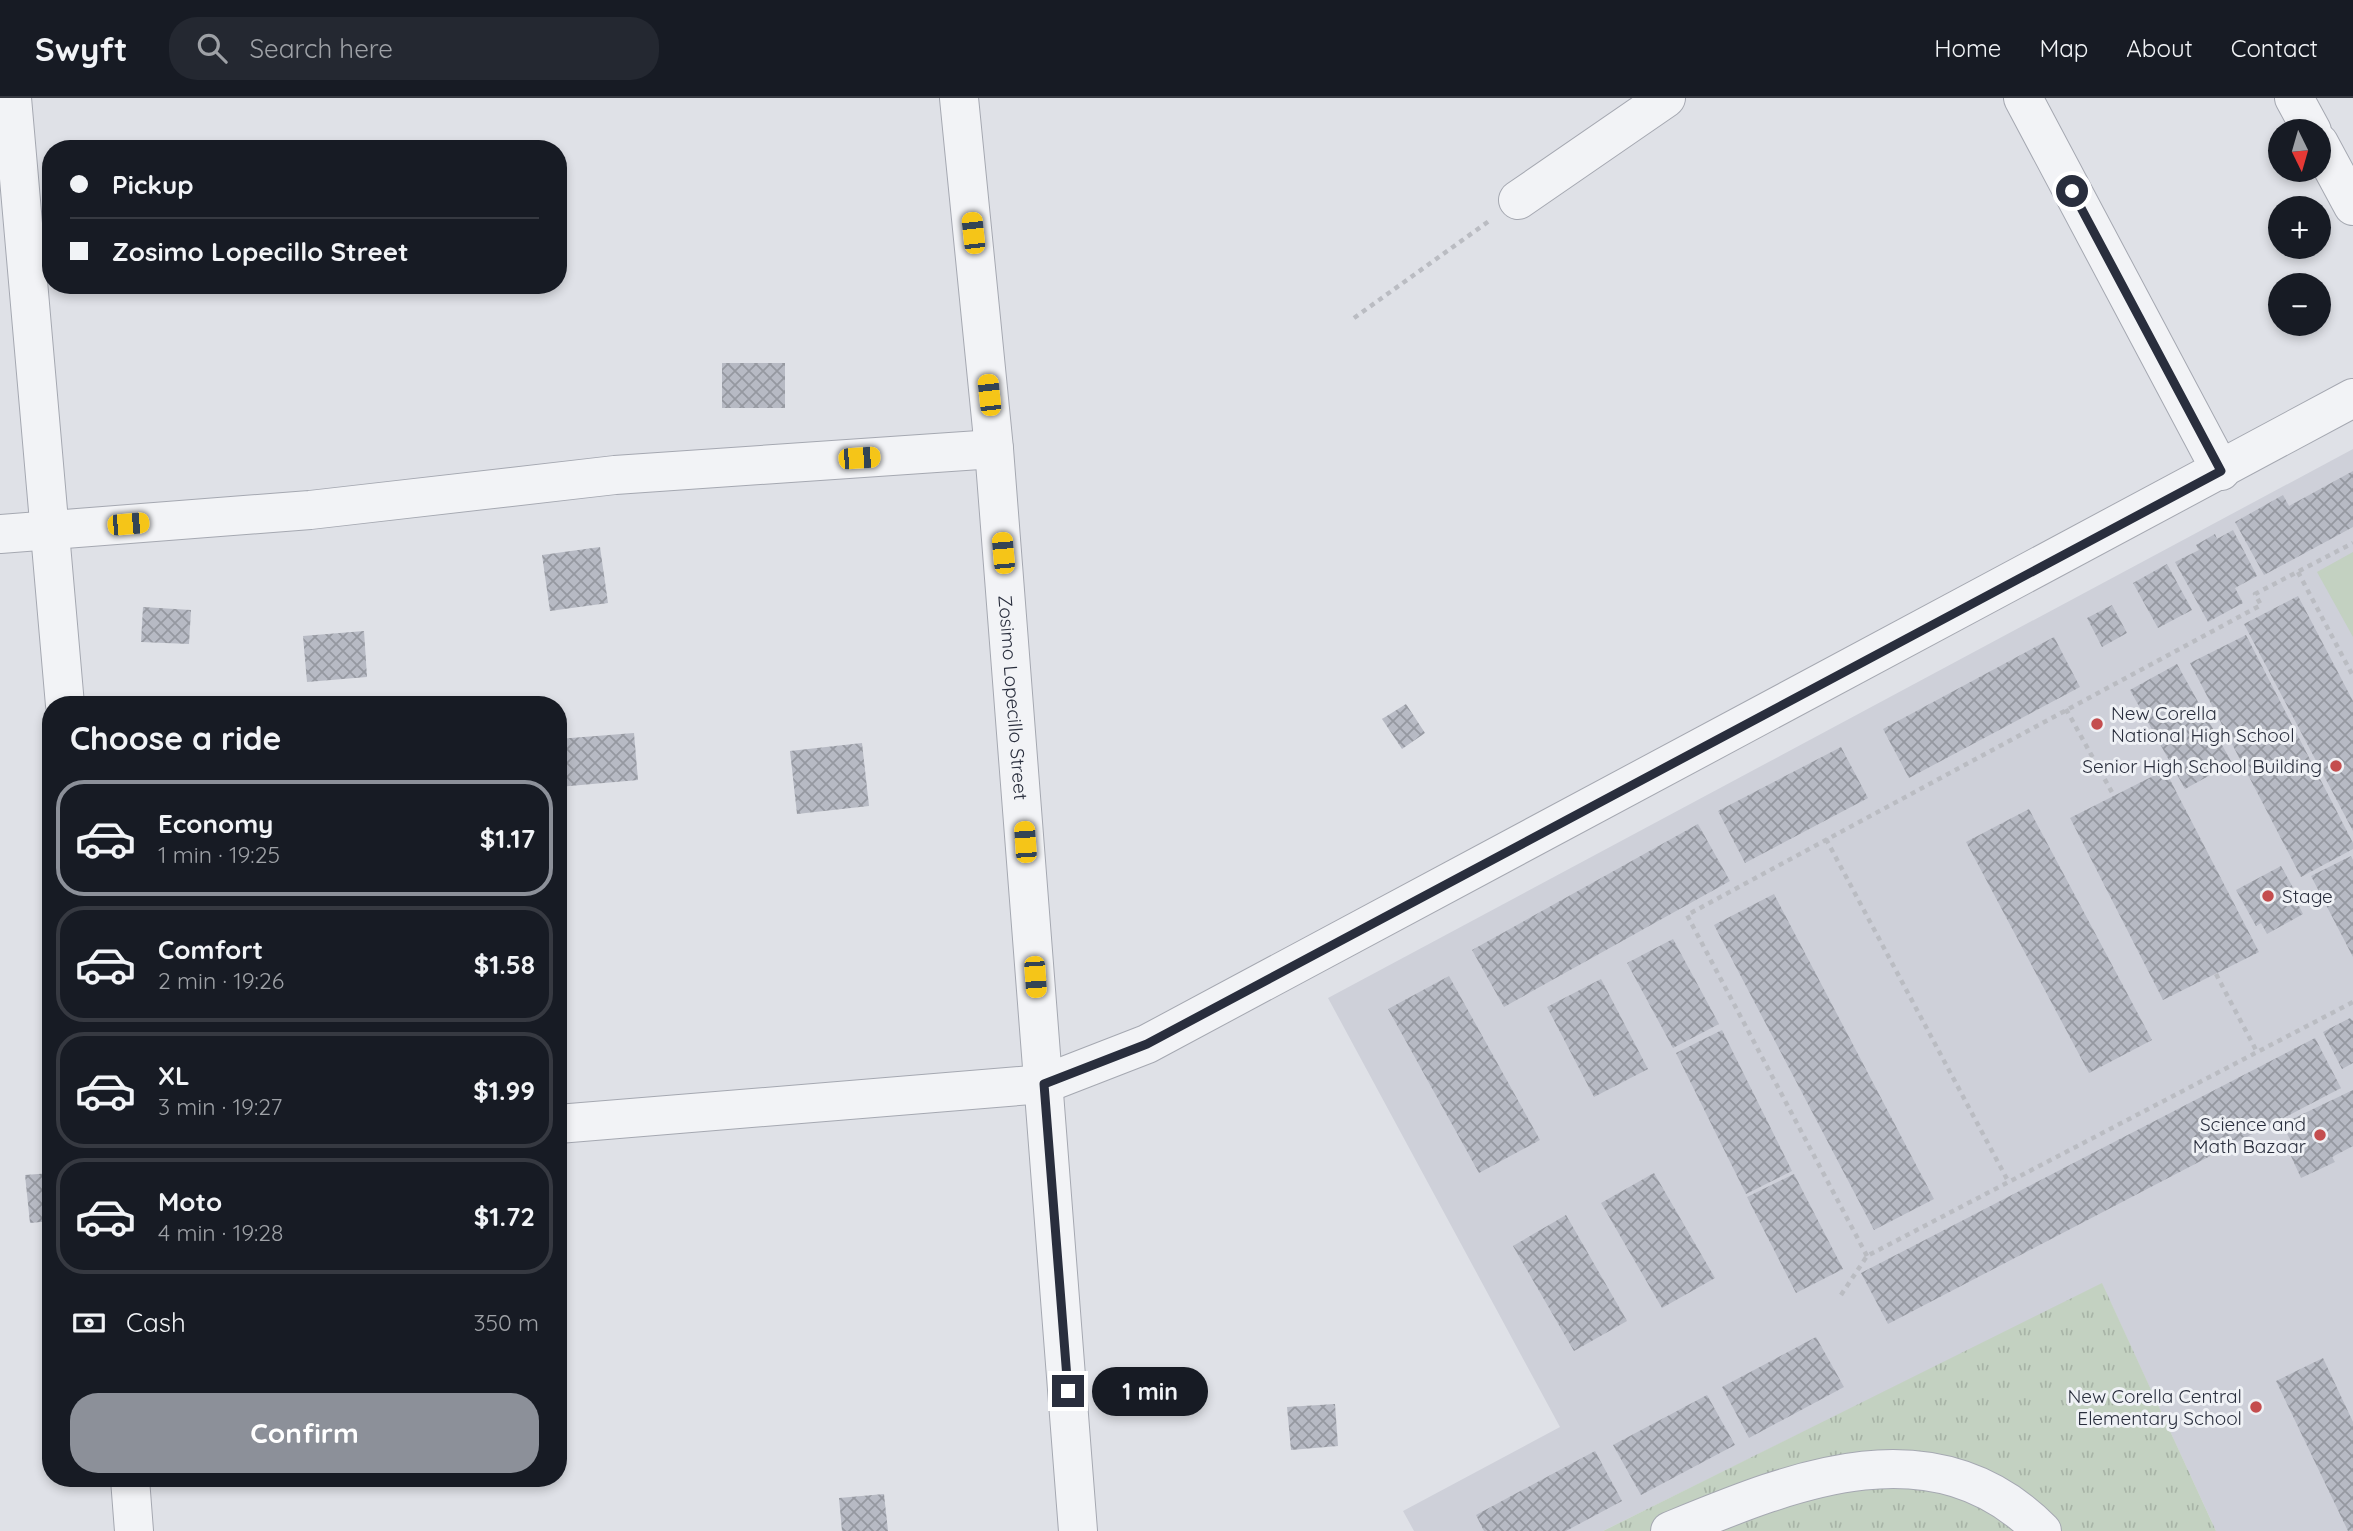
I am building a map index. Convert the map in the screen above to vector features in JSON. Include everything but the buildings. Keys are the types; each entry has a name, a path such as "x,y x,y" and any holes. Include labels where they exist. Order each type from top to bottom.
{"street":[{"path":"12,98 64,696"},
{"name":"Zosimo Lopecillo Street","path":"959,98 995,449 1078,1531"},
{"path":"1518,200 1666,98"},
{"path":"2023,98 2221,471"},
{"path":"2294,98 2305,119"},
{"path":"2331,165 2353,206"},
{"path":"567,1123 1044,1084 1147,1044 2353,398"},
{"path":"0,534 310,510 615,475 995,449"},
{"path":"1671,1531 1762,1493 1836,1473 1909,1467 1965,1480 2024,1513 2042,1531"},
{"path":"131,1487 134,1531"}],"path":[{"path":"1354,318 1518,200"},
{"path":"1867,1256 1687,915 2261,605 2255,594 2353,543"},
{"path":"2298,572 2353,676"},
{"path":"2066,709 2114,796"},
{"path":"1826,839 2008,1181"},
{"path":"2216,974 2257,1052"},
{"path":"1841,1295 1867,1256 2353,1002"}],"shaded area":[{"name":"New Corella National High School","path":"2353,449 2353,1531 2216,1531 2102,1284 1603,1531 1414,1531 1403,1511 1560,1427 1328,998"}],"green space":[{"path":"2353,552 2353,637 2317,572"},
{"path":"2102,1283 2216,1531 1603,1531"}],"place":[{"name":"New Corella National High School","path":"2097,724"},
{"name":"Senior High School Building","path":"2336,766"},
{"name":"Stage","path":"2268,896"},
{"name":"Science and Math Bazaar","path":"2320,1135"},
{"name":"New Corella Central Elementary School","path":"2256,1407"}],"route":[{"path":"1068,1391 1044,1084 1102,1064 1147,1044 2221,471 2072,191"}]}
